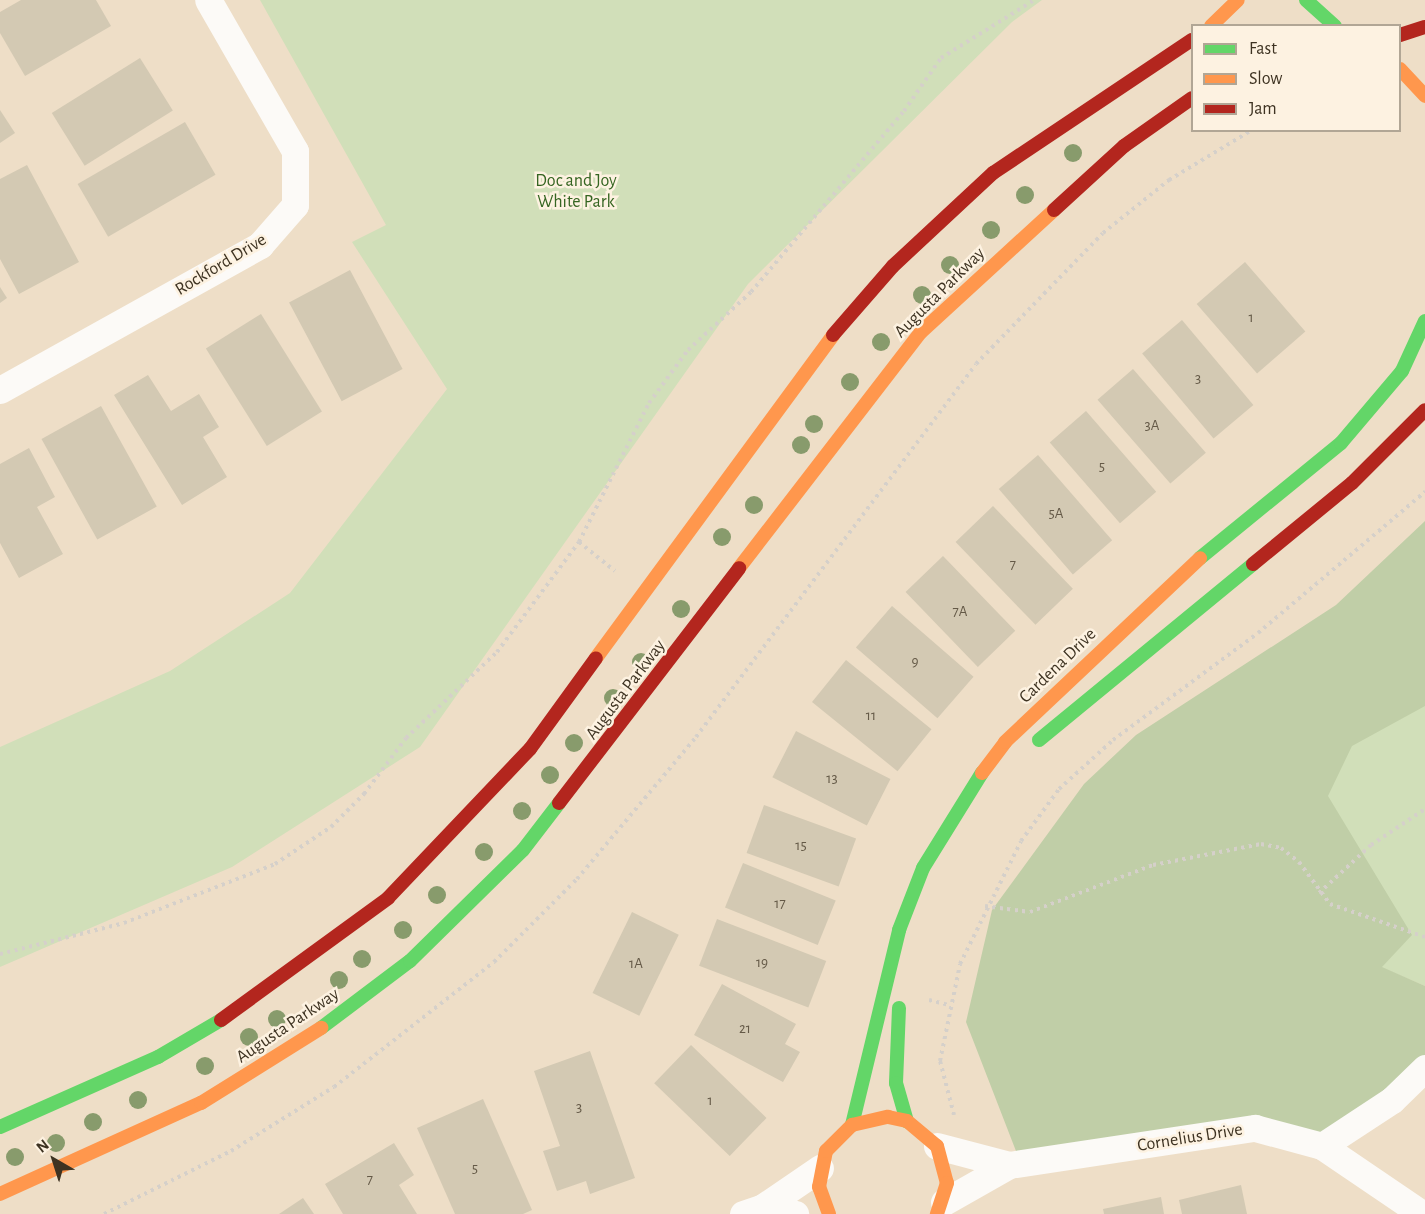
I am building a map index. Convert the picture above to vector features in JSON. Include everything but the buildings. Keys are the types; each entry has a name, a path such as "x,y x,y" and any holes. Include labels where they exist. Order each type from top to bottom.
{"main road":[{"path":"1213,24 1238,0"},
{"path":"1306,0 1333,24"},
{"path":"1401,35 1425,27"},
{"path":"0,1127 158,1057 226,1017 388,898 530,749 831,337 893,266 993,173 1191,41"},
{"path":"1401,70 1425,96"},
{"name":"Augusta Parkway","path":"0,1194 201,1103 309,1037 410,961 523,850 921,332 1109,159 1191,99"},
{"name":"Cardena Drive","path":"852,1125 899,930 923,868 966,795 1005,742 1184,572 1341,443 1402,371 1425,321"},
{"path":"1028,752 1079,704 1352,483 1425,410"},
{"path":"901,994 894,1049 908,1121"},
{"path":"829,1214 820,1168 826,1151 852,1125 888,1117 908,1121 937,1146 945,1164 940,1208"}],"street":[{"name":"Rockford Drive","path":"0,390 260,245 296,205 299,176 295,151 208,0"},
{"path":"1322,1146 1392,1100 1425,1068"},
{"name":"Cornelius Drive","path":"937,1146 1008,1165 1255,1128 1322,1146 1422,1214"},
{"name":"Cornelius Drive","path":"940,1208 1008,1165"},
{"path":"753,1211 820,1168"},
{"path":"753,1211 795,1214"}],"path":[{"path":"0,954 124,923 275,864 331,827 406,738 497,652 579,542 649,404 688,350 751,292 904,111 941,58 1034,0"},
{"path":"105,1214 231,1151 334,1087 494,962 577,879 696,737 975,364 1103,233 1169,180 1249,132"},
{"path":"959,1120 942,1084 940,1061 960,964 985,906 1021,841 1059,789 1113,740 1258,633 1425,492"},
{"path":"579,542 615,572"},
{"path":"1319,894 1371,845 1425,809"},
{"path":"985,906 1030,912 1153,865 1261,844 1281,848 1299,862 1319,894 1358,915 1425,937"}],"green space":[{"name":"Doc and Joy White Park","path":"260,0 1042,0 1012,22 748,284 420,747 232,867 0,967 0,747 170,671 290,593 447,389 352,242 386,225"},
{"path":"1425,521 1425,706 1352,746 1328,796 1412,935 1382,967 1425,986 1425,1068 1322,1146 1255,1128 1021,1164 966,1022 992,910 1084,784 1136,735 1336,605"},
{"path":"1425,650 1425,986 1293,930 1301,740"}],"traffic: fast":[{"path":"1306,0 1333,24"},
{"path":"1200,558 1341,443 1402,371 1425,321"},
{"path":"1039,740 1253,564"},
{"path":"852,1125 899,930 923,868 982,773"},
{"path":"321,1028 410,961 523,850 559,803"},
{"path":"899,1008 896,1083 907,1121"},
{"path":"0,1127 158,1057 221,1020"}],"traffic: slow":[{"path":"1213,24 1238,0"},
{"path":"1401,70 1425,96"},
{"path":"739,568 921,332 1054,210"},
{"path":"596,658 833,335"},
{"path":"982,773 1005,742 1200,558"},
{"path":"0,1194 201,1103 321,1028"},
{"path":"829,1214 819,1187 826,1151 852,1125 888,1117 907,1121 937,1146 947,1183 937,1214"}],"traffic: jam":[{"path":"1401,35 1425,27"},
{"path":"833,335 893,266 993,173 1191,41"},
{"path":"1054,210 1124,146 1191,99"},
{"path":"1253,564 1352,483 1425,410"},
{"path":"559,803 739,568"},
{"path":"221,1020 388,898 530,749 596,658"}]}
